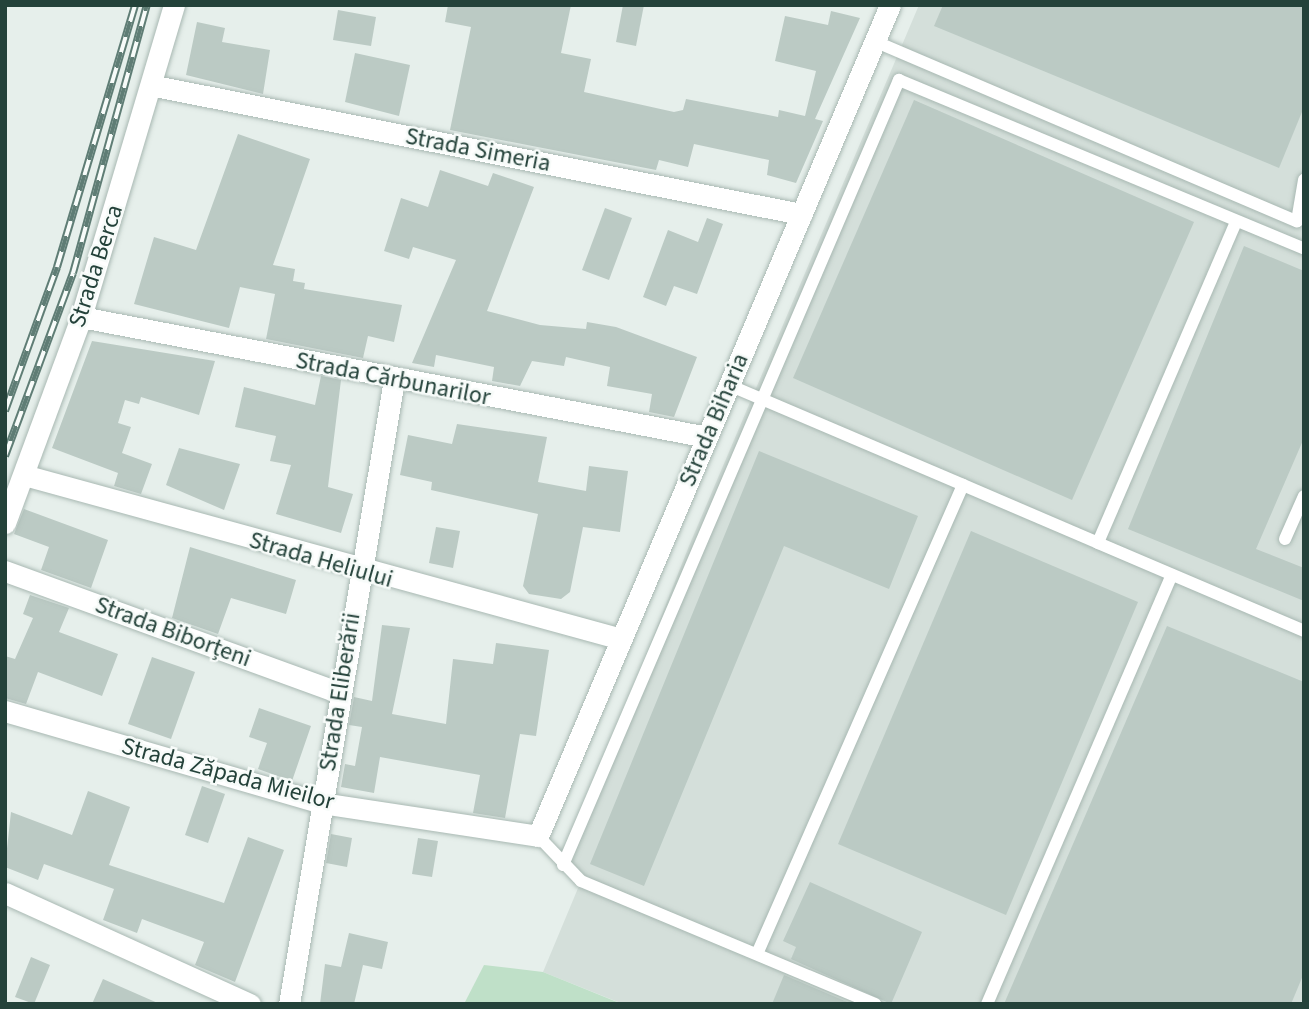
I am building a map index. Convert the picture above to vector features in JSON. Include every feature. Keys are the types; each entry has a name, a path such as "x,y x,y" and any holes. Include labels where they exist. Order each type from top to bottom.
{"street":[{"name":"Strada Berca","path":"5,523 81,317 155,86 174,5"},
{"name":"Strada Biharia","path":"538,836 890,5"},
{"name":"Strada Simeria","path":"155,86 801,214"},
{"name":"Strada Cărbunarilor","path":"81,317 394,380 707,438"},
{"name":"Strada Eliberării","path":"289,1004 394,380"},
{"name":"Strada Heliului","path":"24,475 360,572 621,639"},
{"name":"Strada Biborțeni","path":"5,571 340,693"},
{"name":"Strada Zăpada Mieilor","path":"5,711 321,803 538,836"},
{"path":"5,893 250,1004"}],"lane":[{"path":"874,41 1300,218 1304,180"},
{"path":"563,865 899,80 1304,249"},
{"path":"1098,543 1236,222"},
{"path":"729,384 1304,631"},
{"path":"757,954 963,485"},
{"path":"1285,539 1304,496"},
{"path":"987,1004 1172,575"},
{"path":"538,836 581,881 875,1004"}],"shaded area":[{"path":"919,5 1304,5 1304,1004 623,1004 543,972 581,881 563,865 689,546"}],"green space":[{"path":"484,965 543,972 622,1004 464,1004"}],"building":[{"path":"448,5 571,5 561,53 591,59 584,92 674,112 683,110 686,99 778,117 779,110 805,116 816,71 775,61 785,16 828,25 831,11 860,18 815,119 823,121 796,183 767,175 769,160 694,144 688,167 659,160 656,170 450,130 471,27 445,22"},
{"path":"623,5 644,5 636,46 616,42"},
{"path":"943,5 1304,5 1304,107 1279,168 934,26"},
{"path":"338,10 376,17 371,46 333,40"},
{"path":"197,22 225,28 222,42 270,50 263,94 186,75"},
{"path":"355,53 410,65 399,116 345,102"},
{"path":"914,100 1194,222 1072,500 793,378"},
{"path":"238,134 310,159 273,265 295,269 293,281 305,283 304,289 402,305 394,342 368,336 363,358 266,339 275,294 240,287 229,328 134,304 154,237 196,250"},
{"path":"440,170 488,186 493,173 534,187 487,311 540,325 586,329 587,322 616,327 697,357 674,417 649,412 652,394 607,386 610,367 566,357 564,366 532,361 520,386 492,381 494,367 436,355 434,367 412,363 456,260 413,247 409,259 384,251 401,198 428,207"},
{"path":"605,208 632,218 609,280 582,270"},
{"path":"707,218 723,224 697,294 674,286 666,306 643,297 668,230 698,242"},
{"path":"1244,246 1304,271 1304,438 1256,549 1304,568 1304,601 1128,529"},
{"path":"92,341 215,361 199,415 141,397 139,404 125,400 118,423 131,427 122,453 152,464 141,494 114,486 118,473 52,448"},
{"path":"321,376 341,380 328,487 353,494 341,533 276,514 291,465 270,461 276,436 235,427 244,387 315,405"},
{"path":"457,424 547,437 538,482 586,491 589,466 628,471 620,532 583,527 570,592 561,599 529,594 523,586 538,514 431,490 432,482 400,475 408,435 452,444"},
{"path":"179,448 240,464 224,510 166,485"},
{"path":"759,451 918,516 889,589 784,546 644,886 590,864"},
{"path":"24,509 108,540 91,588 41,570 49,547 14,534"},
{"path":"436,527 460,531 453,568 429,563"},
{"path":"971,531 1138,602 1006,915 838,844"},
{"path":"190,547 296,580 286,614 231,598 218,634 172,618"},
{"path":"30,595 69,608 59,632 118,654 102,696 38,672 26,704 5,698 5,656 15,659 33,618 23,614"},
{"path":"382,625 410,628 392,714 446,724 453,659 493,664 496,643 549,650 536,736 520,734 505,818 473,813 480,775 380,757 374,793 341,787 345,764 355,766 362,727 349,725 354,697 372,701"},
{"path":"1167,626 1304,682 1304,973 1291,1004 1004,1004"},
{"path":"152,657 195,672 171,739 128,724"},
{"path":"259,708 311,726 292,781 258,769 267,743 249,737"},
{"path":"202,786 225,794 208,843 185,835"},
{"path":"88,791 130,807 109,865 224,903 248,837 284,850 235,982 195,965 204,942 142,919 137,933 103,920 114,889 44,864 38,880 5,867 11,812 72,835"},
{"path":"331,834 352,838 347,867 326,863"},
{"path":"418,838 438,841 432,877 412,874"},
{"path":"810,882 922,932 891,1004 791,959 796,947 783,941"},
{"path":"349,933 388,942 382,969 363,965 354,1004 320,1004 325,964 341,967"},
{"path":"31,957 50,965 34,1004 15,997"},
{"path":"784,975 852,1004 772,1004"},
{"path":"103,979 160,1004 92,1004"}],"railway":[{"path":"5,411 57,267 135,5"},
{"path":"5,456 73,273 147,5"}]}
